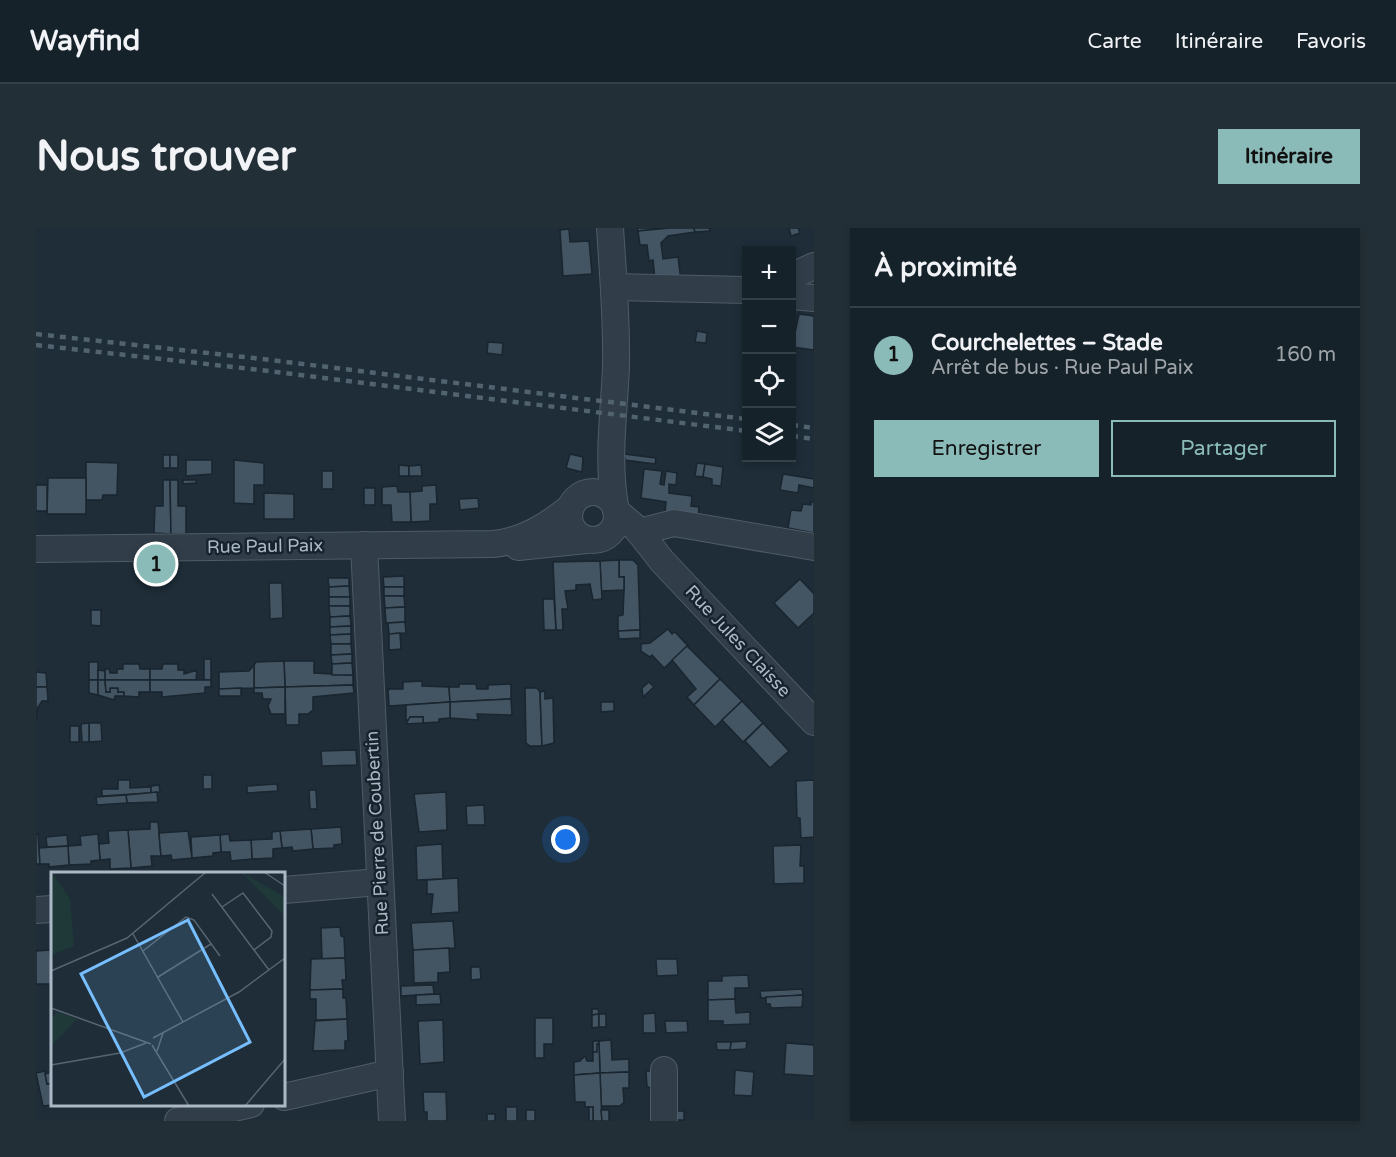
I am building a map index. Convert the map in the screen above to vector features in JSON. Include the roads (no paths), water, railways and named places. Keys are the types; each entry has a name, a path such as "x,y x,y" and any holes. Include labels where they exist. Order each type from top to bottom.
{"street":[{"path":"610,228 616,368 611,418 611,473 616,508 613,530 594,539 571,527 569,517 597,461 611,418"},
{"path":"796,274 814,266"},
{"path":"614,287 742,291"},
{"path":"796,296 814,298"},
{"path":"576,501 600,493 609,498 616,508"},
{"name":"Rue Paul Paix","path":"494,544 509,542 532,534 576,501"},
{"name":"Rue Jules Claisse","path":"616,508 662,561 814,722"},
{"path":"639,532 674,523 814,547"},
{"name":"Rue Paul Paix","path":"36,549 494,544 520,547 594,539"},
{"name":"Rue Jules Claisse","path":"594,539 638,547 662,561"},
{"name":"Rue Pierre de Coubertin","path":"364,545 392,1121"},
{"path":"285,890 379,882"},
{"path":"36,910 51,909"},
{"path":"664,1070 664,1121"},
{"path":"285,1097 390,1073"},
{"path":"178,1121 242,1106"}],"railway":[{"path":"36,334 271,360 742,419"},
{"path":"36,345 269,371 742,430"},
{"path":"796,426 814,428"},
{"path":"796,437 814,439"}],"place":[{"name":"Courchelettes – Stade","path":"156,564"}]}
